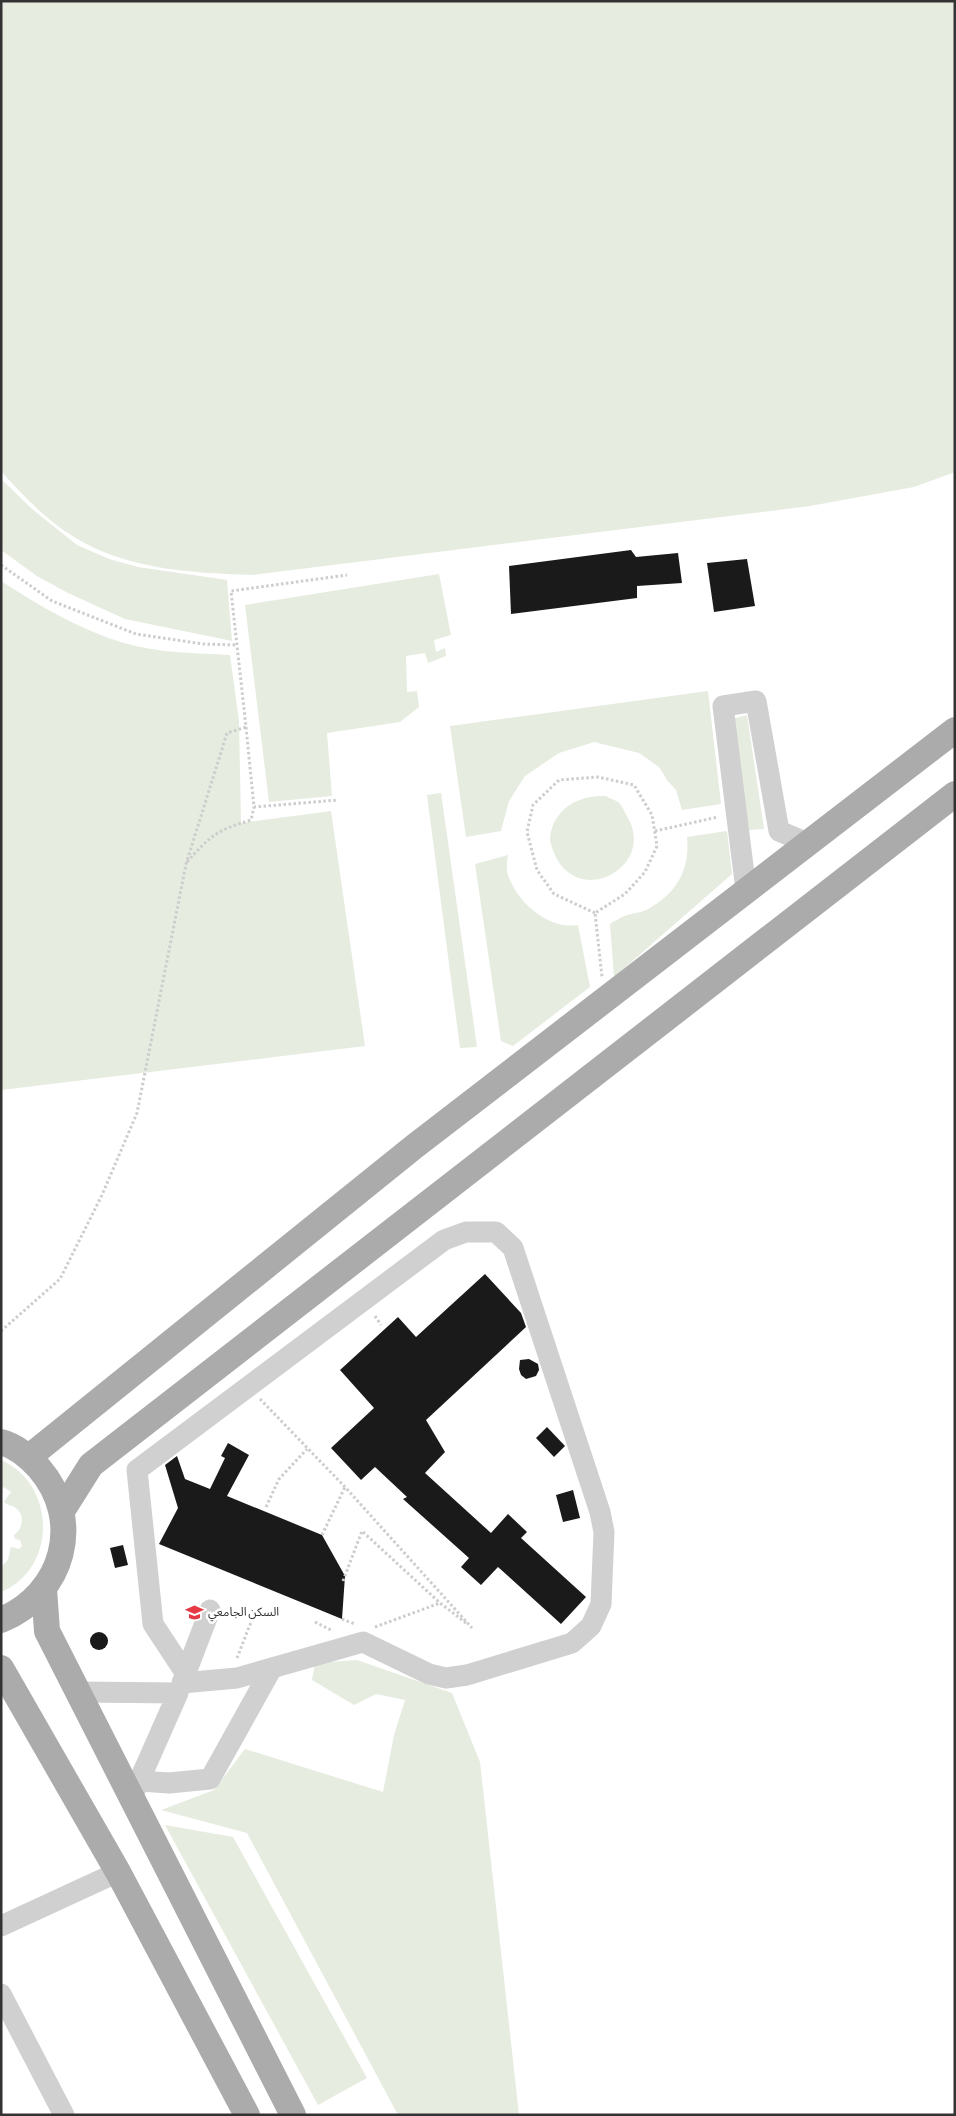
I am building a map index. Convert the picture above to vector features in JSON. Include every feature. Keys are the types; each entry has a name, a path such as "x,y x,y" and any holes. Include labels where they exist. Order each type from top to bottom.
{"main road":[{"path":"29,1457 415,1146 955,730"},
{"path":"62,1511 91,1465 955,794"},
{"path":"1,1442 29,1457 50,1481 62,1511 64,1539 58,1565 44,1589 26,1608 1,1620"},
{"path":"44,1589 47,1631 78,1692 135,1789 293,2115"},
{"path":"1,1668 118,1872 247,2115"}],"street":[{"path":"746,890 723,706 756,701 779,831 807,843"},
{"path":"78,1692 182,1683 237,1678 363,1642 429,1674 446,1678 467,1675 572,1643 591,1626 601,1604 604,1532 600,1512 513,1248 496,1232 466,1232 444,1240 137,1470 154,1624 182,1683"},
{"path":"135,1789 182,1683 210,1610"},
{"path":"135,1789 169,1783 210,1780 272,1668"},
{"path":"1,1926 118,1872"},
{"path":"1,1994 64,2115"}],"path":[{"path":"1,565 52,601 136,634 203,644 237,645"},
{"path":"186,864 207,840 227,827 251,820 254,808 231,591 347,575"},
{"path":"1,1331 60,1280 102,1195 137,1113 186,864 227,733 246,727"},
{"path":"598,777 634,785 652,815 657,846 645,872 625,894 595,912 554,894 537,870 527,832 533,805 559,780 598,777"},
{"path":"254,808 338,800"},
{"path":"655,831 736,813"},
{"path":"595,912 604,1000"},
{"path":"371,1311 381,1325"},
{"path":"260,1398 307,1449 346,1487 472,1628 440,1603 362,1532 343,1581"},
{"path":"266,1507 280,1479 307,1449"},
{"path":"322,1535 346,1487"},
{"path":"367,1629 440,1603"}],"shaded area":[{"path":"1,1 955,1 955,472 914,487 810,506 252,575 164,568 142,564 101,551 59,527 29,501 1,471"},
{"path":"1,479 32,509 77,545 109,559 138,567 227,580 232,641 125,619 68,593 37,576 1,550"},
{"path":"439,574 451,635 434,640 436,652 445,648 446,656 428,663 425,653 406,656 407,692 417,691 419,707 400,722 327,733 332,796 269,802 245,605"},
{"path":"1,581 61,616 108,638 163,651 230,655 239,721 241,823 331,811 365,1046 1,1090"},
{"path":"708,691 721,804 682,810 676,790 659,767 639,753 594,742 559,753 525,776 509,801 501,831 466,837 450,726"},
{"path":"747,715 764,829 749,830 732,719"},
{"path":"441,793 477,1047 460,1048 427,795"},
{"path":"606,796 619,803 629,820 634,838 630,855 621,868 607,877 591,880 575,876 561,865 551,844 550,836 553,825 562,811 574,802 589,797"},
{"path":"727,831 732,874 614,977 610,924 625,916 650,908 670,893 681,877 684,868 687,858 687,837"},
{"path":"508,855 508,875 512,885 526,904 535,912 556,923 578,925 590,987 513,1046 501,1041 475,864"},
{"path":"1,1460 19,1472 32,1487 40,1506 43,1526 41,1546 33,1565 20,1580 1,1592 1,1567 8,1560 11,1547 19,1549 22,1546 20,1540 15,1539 14,1535 21,1527 22,1520 16,1508 4,1502 11,1492 4,1487 1,1490"},
{"path":"357,1660 452,1693 480,1762 519,2115 398,2115 247,1833 161,1810 214,1790 245,1749 383,1792 394,1735 405,1700 376,1694 354,1705 312,1680 315,1663"},
{"path":"165,1825 233,1837 367,2078 318,2105"}],"building":[{"path":"631,550 636,557 678,553 682,583 637,586 637,598 511,614 509,566"},
{"path":"747,559 755,606 714,612 707,563"},
{"path":"485,1274 521,1313 526,1327 426,1420 445,1452 425,1473 491,1533 508,1514 527,1532 521,1538 586,1597 561,1624 498,1567 481,1585 461,1567 469,1558 403,1499 407,1497 375,1467 361,1480 331,1448 374,1408 340,1370 398,1317 416,1337"},
{"path":"529,1359 538,1364 539,1370 536,1376 526,1379 521,1375 519,1369 520,1360"},
{"path":"547,1427 565,1446 554,1457 536,1438"},
{"path":"228,1443 249,1455 227,1496 322,1535 345,1576 342,1619 159,1544 178,1508 165,1465 177,1456 185,1479 210,1489 225,1458 221,1456"},
{"path":"573,1490 580,1518 563,1522 556,1495"},
{"path":"123,1545 128,1565 115,1568 110,1548"},
{"path":"99,1632 105,1635 108,1641 105,1647 99,1650 93,1647 90,1641 93,1635"}],"place":[{"name":"السكن الجامعي","path":"194,1612"}]}
